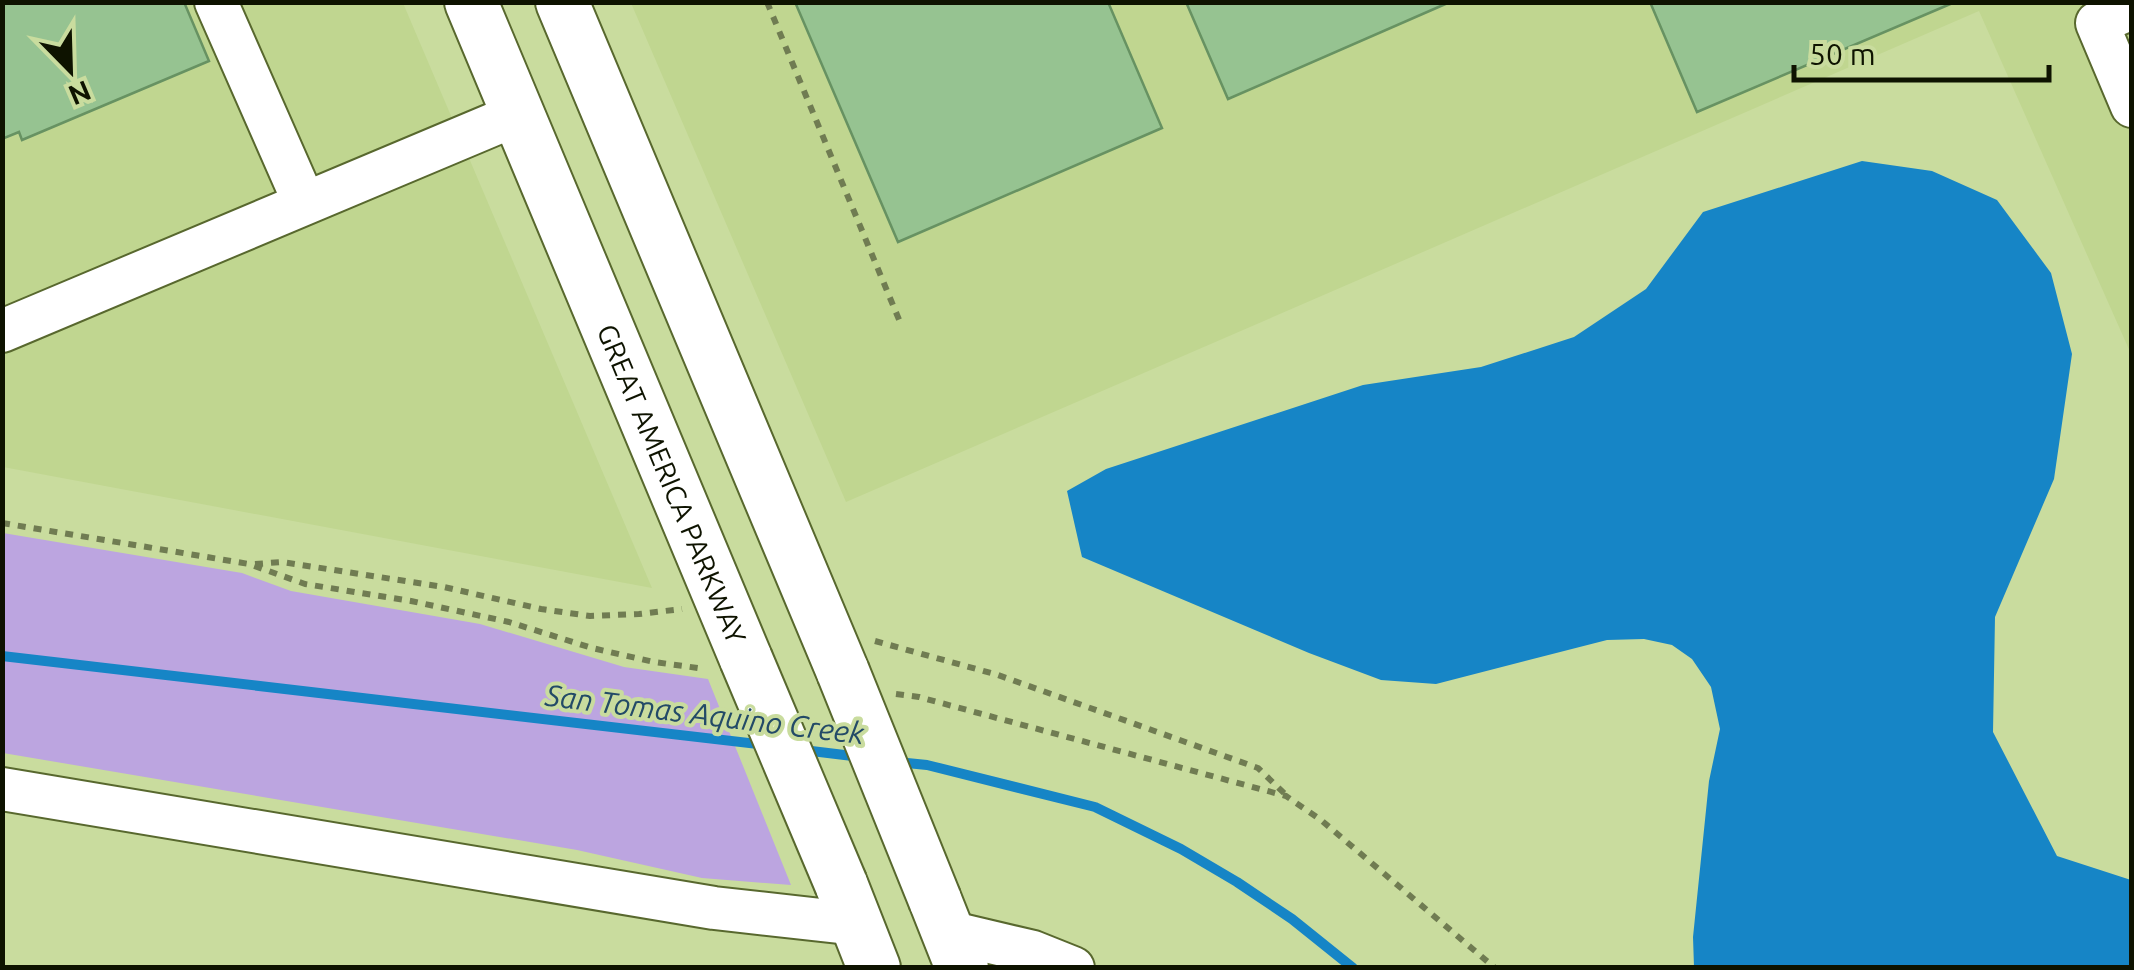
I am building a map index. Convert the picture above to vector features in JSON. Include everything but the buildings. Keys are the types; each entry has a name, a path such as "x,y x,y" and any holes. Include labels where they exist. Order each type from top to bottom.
{"main road":[{"name":"GREAT AMERICA PARKWAY","path":"471,2 857,925"},
{"path":"562,2 834,650 948,934"}],"lane":[{"path":"216,2 304,202"},
{"path":"2132,8 2096,22 2132,106"},
{"path":"2,330 518,114"},
{"path":"2,789 714,908 857,925"},
{"path":"948,934 1032,952 1073,968"}],"path":[{"path":"767,2 900,322"},
{"path":"248,564 282,562 444,586 541,610 590,616 686,608 718,595"},
{"path":"834,650 998,675 1258,768 1286,796"}],"shaded area":[{"path":"2,3 403,3 652,588 3,467"},
{"path":"631,3 2131,3 2131,354 1979,11 846,502"},
{"path":"3,533 242,573 291,591 480,624 624,667 708,679 791,885 702,878 577,850 3,753"}],"water":[{"path":"1862,161 1932,171 1997,200 2051,273 2072,354 2054,479 1995,617 1993,732 2057,856 2131,880 2131,967 1694,967 1693,937 1709,781 1720,729 1711,687 1692,659 1672,645 1644,639 1607,640 1436,684 1381,680 1082,557 1067,491 1106,469 1363,385 1481,367 1574,337 1646,289 1703,212"}],"waterway":[{"name":"San Tomas Aquino Creek","path":"2,656 766,745"},
{"name":"San Tomas Aquino Creek","path":"803,750 861,757"},
{"name":"San Tomas Aquino Creek","path":"897,762 927,765 1095,807 1181,849 1237,882 1292,919 1353,968"}]}
